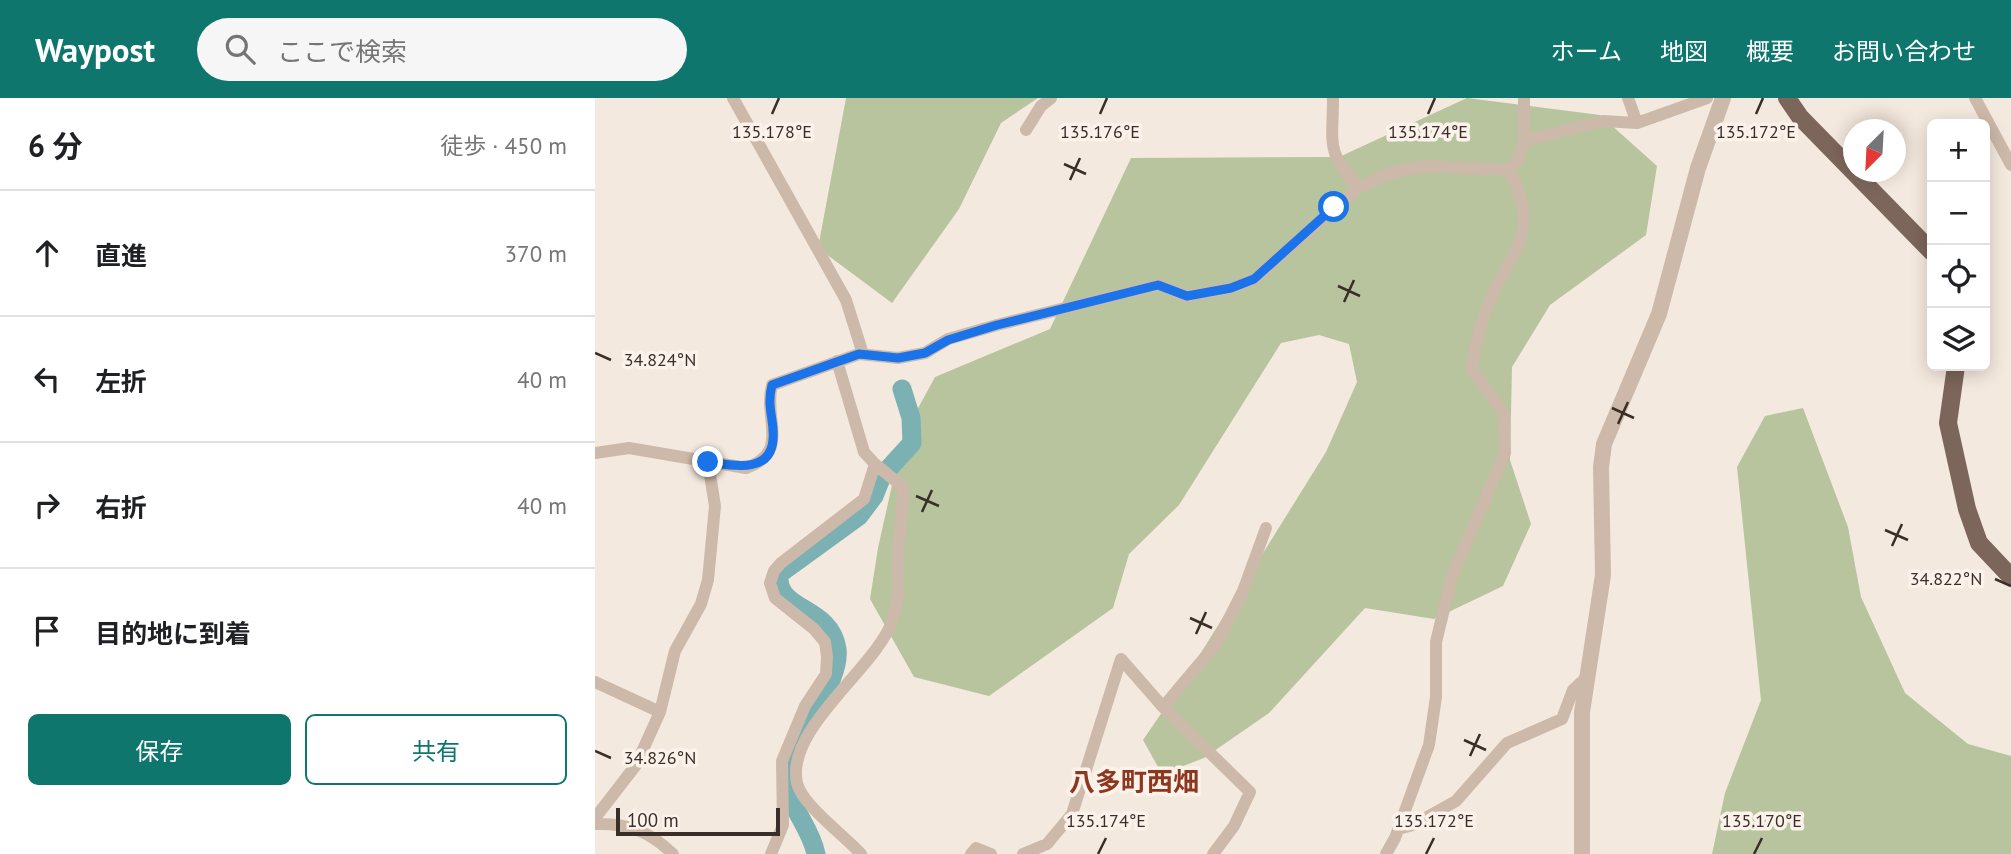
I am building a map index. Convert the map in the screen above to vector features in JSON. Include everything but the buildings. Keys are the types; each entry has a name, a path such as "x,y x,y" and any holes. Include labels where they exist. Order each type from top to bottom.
{"main road":[{"path":"1787,98 1800,117 1927,248"},
{"path":"1955,371 1948,423 1967,509 1979,543 2011,577"}],"street":[{"path":"733,98 846,300 864,452 903,487 903,526 898,551 901,589 892,622 871,655 816,722 798,761 797,783 804,798 861,854"},
{"path":"1026,130 1036,112 1051,98"},
{"path":"1333,98 1333,152 1337,164 1359,187"},
{"path":"1509,170 1517,161 1524,141 1524,98"},
{"path":"1628,98 1637,123"},
{"path":"1524,141 1604,121 1637,123 1707,98"},
{"path":"1582,854 1581,746 1587,678 1602,575 1601,467 1604,444 1659,314 1698,168 1723,98"},
{"path":"1975,98 2011,165"},
{"path":"595,453 629,449 746,468 758,463 772,448 774,439 767,403 772,385 851,357 898,358 925,353 948,340 997,325 1158,285 1187,296 1231,288 1254,279 1359,187 1390,173 1426,166 1509,170"},
{"path":"1386,854 1429,745 1436,696 1436,642 1452,576 1505,453 1504,413 1472,370 1478,338 1495,290 1519,242 1524,225 1520,201 1509,170"},
{"path":"595,818 636,765 660,712 675,651 701,604 708,580 715,506 708,462"},
{"path":"771,854 783,825 782,761 805,706 826,674 827,657 825,642 814,629 775,598 770,583 773,570 865,499 875,464"},
{"path":"1163,707 1216,644 1243,590 1266,528"},
{"path":"1023,854 1047,844 1072,814 1121,659 1163,707 1250,792 1234,827 1213,854"},
{"path":"1398,829 1413,825 1456,801 1507,743 1562,719 1573,690 1587,678"},
{"path":"595,682 660,712"},
{"path":"595,824 639,828 657,838 673,854"},
{"path":"971,854 976,848 991,854"}],"green space":[{"path":"846,98 1038,98 1001,123 959,209 892,303 818,248"},
{"path":"1467,98 1600,115 1657,166 1646,235 1550,305 1512,367 1510,460 1531,524 1503,586 1434,619 1365,608 1269,713 1204,758 1162,774 1143,740 1184,680 1326,452 1357,382 1349,344 1319,335 1281,343 1179,505 1129,554 1113,608 989,696 914,677 870,599 878,548 903,436 935,377 1050,329 1131,158 1339,157"},
{"path":"1803,408 1848,527 1861,597 1905,693 1968,744 2011,756 2011,854 1712,854 1725,793 1761,700 1737,467 1765,416"}],"waterway":[{"path":"816,854 791,797 789,772 802,735 831,681 837,649 833,635 825,624 786,596 780,586 779,574 859,516 874,496 882,476 912,443 911,418 902,389"}],"district":[{"name":"八多町西畑","path":"1134,781"}],"route":[{"path":"708,462 746,468 758,463 772,448 774,439 767,403 772,385 859,354 898,358 925,353 948,340 997,325 1158,285 1187,296 1231,288 1254,279 1334,207"}]}
